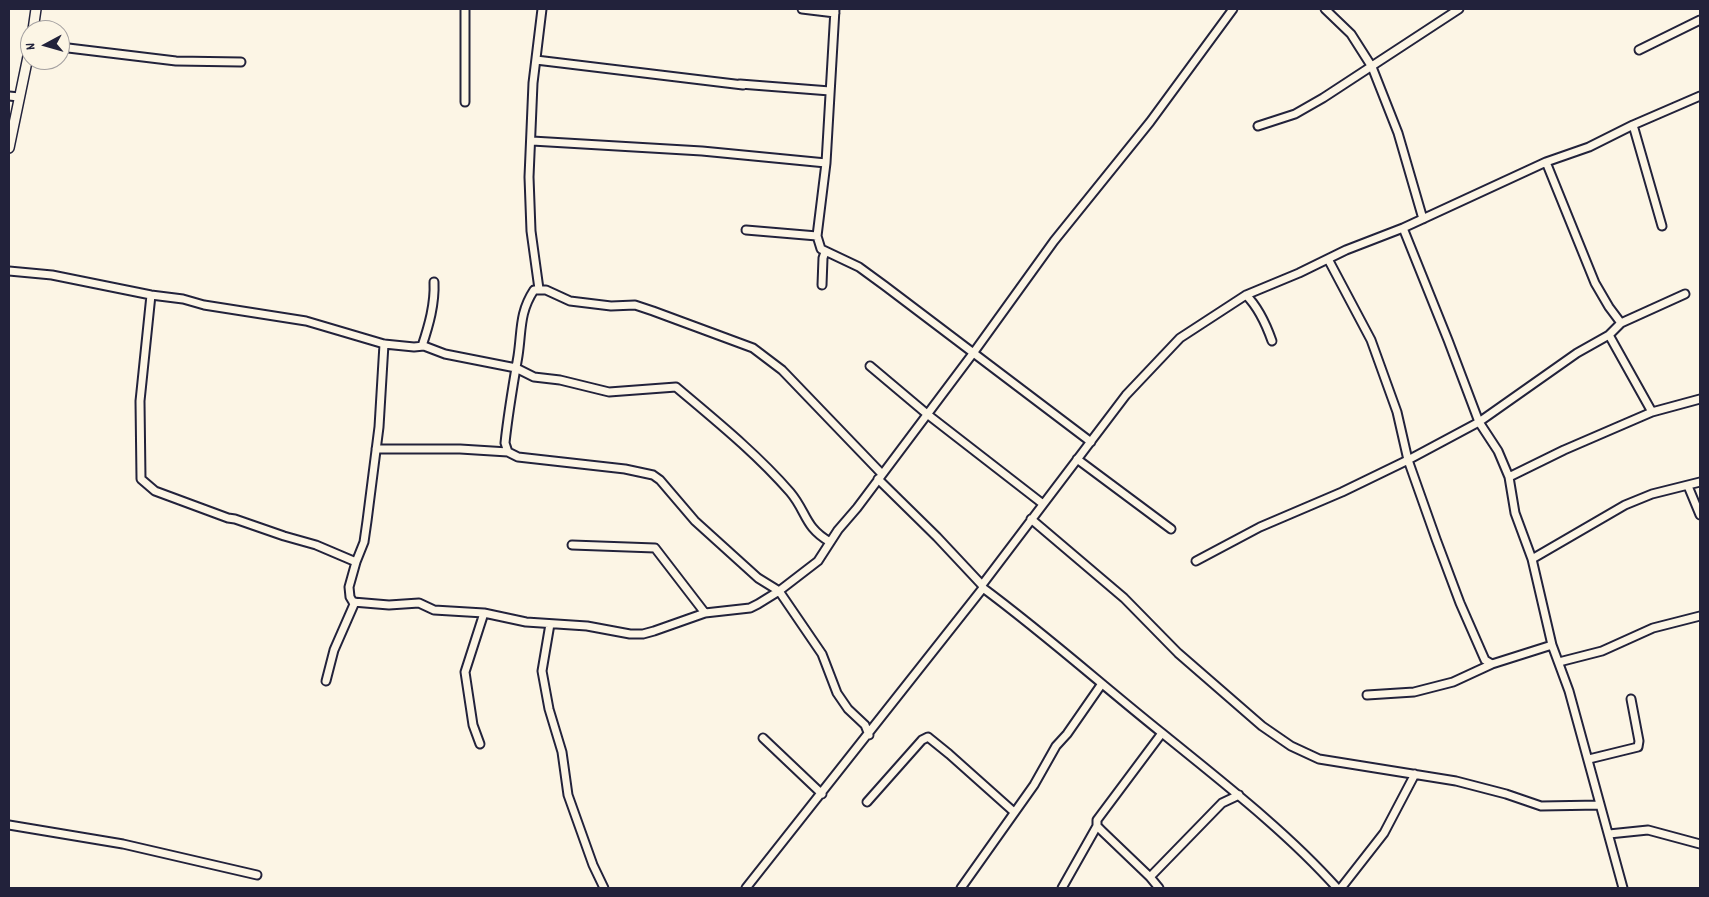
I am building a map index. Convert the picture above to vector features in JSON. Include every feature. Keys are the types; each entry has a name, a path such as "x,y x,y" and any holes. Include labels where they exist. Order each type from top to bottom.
{"street":[{"path":"465,9 465,102"},
{"path":"539,289 531,230 529,177 536,60 542,9"},
{"path":"802,9 835,11 826,163 817,236 818,245 825,252 859,267 974,352 1090,442"},
{"path":"353,602 389,605 419,603 434,610 484,613 526,622 588,626 630,634 643,634 654,632 705,612 750,608 779,591 818,561 838,530 928,414 1054,241 1150,122 1233,9"},
{"path":"1325,9 1350,34 1372,67 1398,133 1422,219"},
{"path":"1258,126 1295,114 1372,67 1459,9"},
{"path":"1639,50 1700,20"},
{"path":"70,48 176,61 241,62"},
{"path":"536,60 743,84"},
{"path":"9,148 25,70"},
{"path":"682,79 830,91"},
{"path":"9,96 19,97"},
{"path":"746,888 869,734 1126,395 1180,338 1246,294 1472,198 1546,162 1589,147 1633,125 1700,96"},
{"path":"1633,125 1662,226"},
{"path":"532,141 702,151 826,163"},
{"path":"710,148 826,163"},
{"path":"1546,162 1596,283 1621,323"},
{"path":"1403,228 1479,422 1498,451 1510,477 1515,513 1532,559 1552,645 1589,759 1623,888"},
{"path":"746,230 817,236"},
{"path":"822,286 825,252"},
{"path":"1328,259 1371,340 1397,412 1408,460 1460,603 1485,660 1492,664"},
{"path":"9,271 52,275 152,295 170,296 204,305 306,320 384,344 422,346 444,354 516,368 534,377 560,380 609,392 676,387 745,446 764,465 790,492 813,530 830,542"},
{"path":"422,346 433,304 434,282"},
{"path":"508,452 505,443 522,313 534,290 546,290 570,301 610,306 635,306 654,310 753,348 782,370 938,537 982,587 1239,795 1321,870 1337,888"},
{"path":"1246,294 1264,320 1272,342"},
{"path":"1196,561 1260,527 1334,496 1408,460 1479,422 1578,353 1609,336 1621,323 1685,294"},
{"path":"152,295 140,401 141,479 155,491 228,518 316,545 356,562"},
{"path":"1609,336 1652,412"},
{"path":"326,681 334,650 355,602 350,597 349,587 364,542 379,427 384,344"},
{"path":"870,366 1043,504"},
{"path":"1510,477 1564,450 1652,412 1700,399"},
{"path":"376,449 460,449 508,452 518,457 625,469 653,475 660,480 695,521 758,578 779,591 822,654 837,693 848,709 865,725 869,734"},
{"path":"1077,459 1171,529"},
{"path":"1532,559 1624,505 1652,494 1700,482"},
{"path":"1688,486 1700,515"},
{"path":"1032,519 1124,598 1178,653 1262,726 1291,746 1319,759 1456,782 1498,792 1542,806 1600,805"},
{"path":"572,545 655,548 705,612"},
{"path":"480,744 473,725 464,672 484,613"},
{"path":"1559,662 1602,651 1653,628 1700,616"},
{"path":"550,624 542,671 548,709 562,752 568,795 593,865 604,888"},
{"path":"1367,695 1422,690 1453,682 1492,664 1552,645"},
{"path":"961,888 1034,785 1056,746 1067,734 1101,685"},
{"path":"1589,759 1638,747 1639,741 1630,699"},
{"path":"1062,888 1097,826 1097,820 1162,732"},
{"path":"867,802 922,740 928,737 1014,812"},
{"path":"763,738 822,794"},
{"path":"1341,888 1384,833 1415,774"},
{"path":"1150,877 1222,803 1239,795"},
{"path":"9,825 123,844 257,875"},
{"path":"1097,826 1159,888"},
{"path":"1609,834 1648,830 1700,844"}]}
